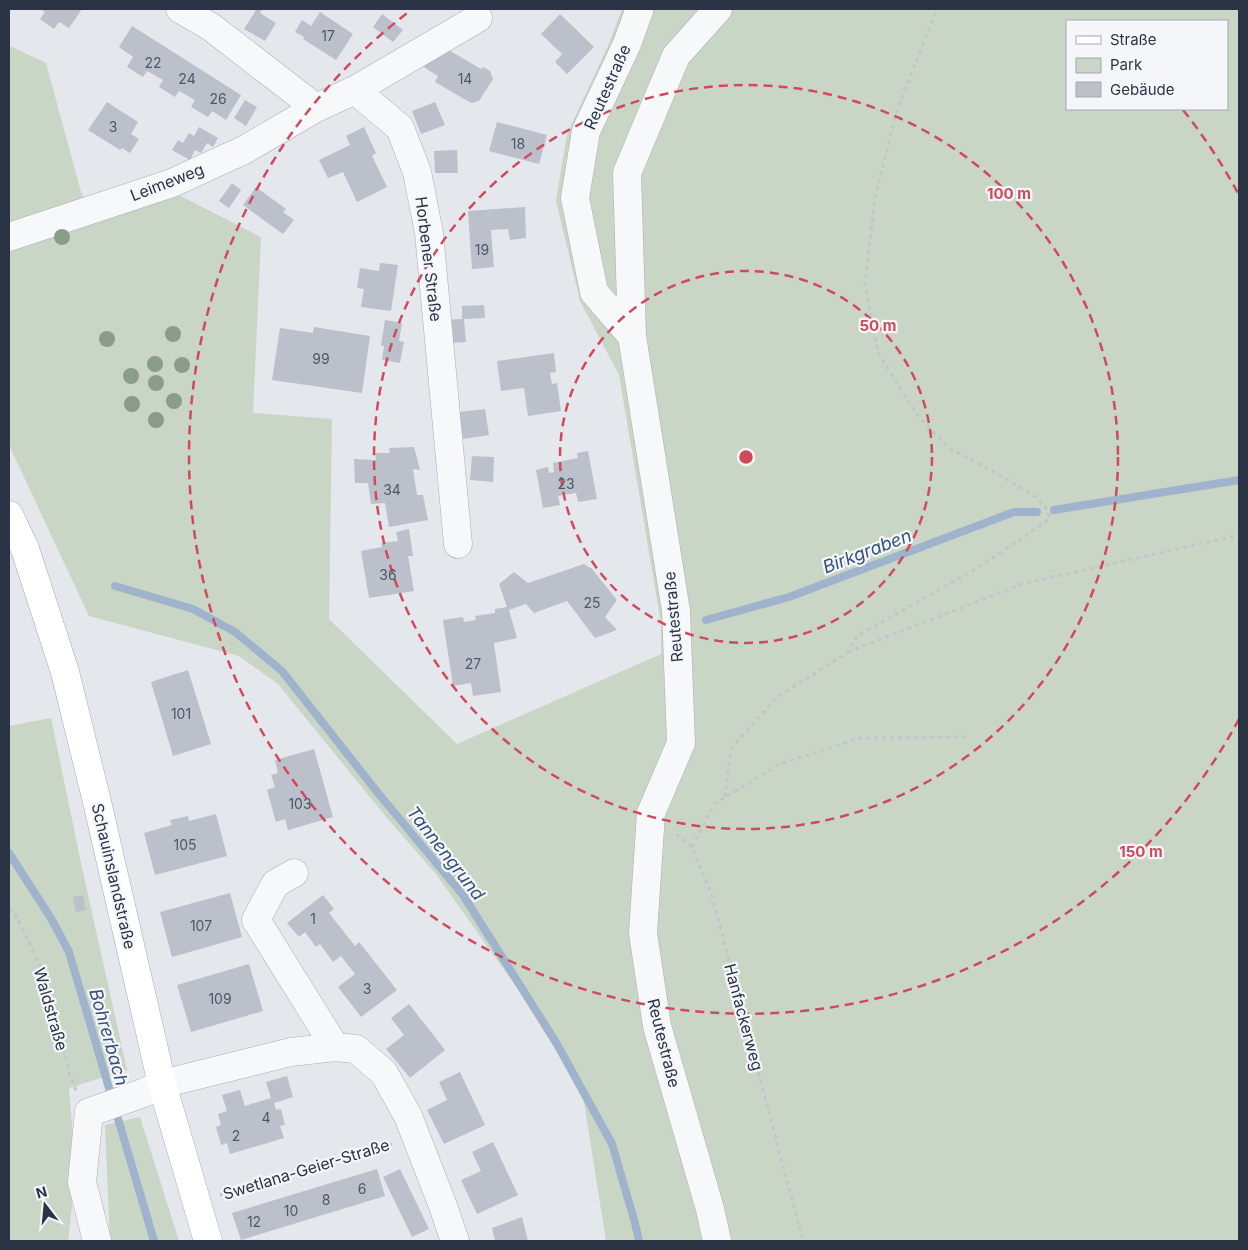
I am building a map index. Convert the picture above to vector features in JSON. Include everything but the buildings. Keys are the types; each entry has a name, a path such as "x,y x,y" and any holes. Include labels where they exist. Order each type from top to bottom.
{"main road":[{"name":"Schauinslandstraße","path":"9,515 25,549 65,672 98,806 152,1088 197,1202 208,1241"}],"street":[{"path":"180,9 211,27 316,108 355,90 478,18"},
{"name":"Reutestraße","path":"638,9 639,11 628,44 586,131 575,198 594,292 632,336 676,611 682,743 651,813 643,933 657,1026 710,1209 717,1241"},
{"path":"632,336 627,173 676,56 718,9"},
{"name":"Horbener Straße","path":"355,90 400,128 417,172 429,233 458,544"},
{"name":"Leimeweg","path":"9,237 172,183 244,150 316,108"},
{"path":"294,873 275,884 256,920 335,1047"},
{"path":"96,1241 82,1182 92,1111 152,1088 292,1052 335,1047 356,1049 384,1073 408,1116 455,1241"}],"path":[{"path":"847,653 857,636 974,570 1027,536 1050,518 1045,506 1036,497 989,469 950,449 918,416 878,353 865,284 875,198 897,110 937,9"},
{"path":"725,797 731,748 777,697 847,653 1022,584 1239,535"},
{"path":"692,847 714,804 780,764 860,738 970,737"},
{"name":"Hanfackerweg","path":"651,813 692,847 712,896 803,1241"},
{"name":"Waldstraße","path":"9,908 15,914 43,972 70,1075 78,1098 92,1111"},
{"name":"Swetlana-Geier-Straße","path":"197,1202 416,1137"}],"green space":[{"path":"622,9 1239,9 1239,1241 606,1241 580,1077 436,874 387,818 278,684 239,656 89,616 9,445 9,48 12,47 46,63 81,192 94,217 165,188 261,237 253,413 332,419 329,619 457,744 661,654 661,623 619,375 580,301 556,201 567,134 608,46"},
{"path":"51,718 127,1070 69,1088 76,1171 68,1241 9,1241 9,726"},
{"path":"140,1117 179,1241 110,1241 105,1125"}],"waterway":[{"name":"Birkgraben","path":"1054,510 1239,480"},
{"name":"Birkgraben","path":"706,620 789,597 1014,512 1037,512"},
{"name":"Tannengrund","path":"115,586 193,609 235,632 282,671 378,793 463,895 557,1044 612,1144 639,1241"},
{"name":"Bohrerbach","path":"9,853 52,920 69,952 154,1241"}]}
